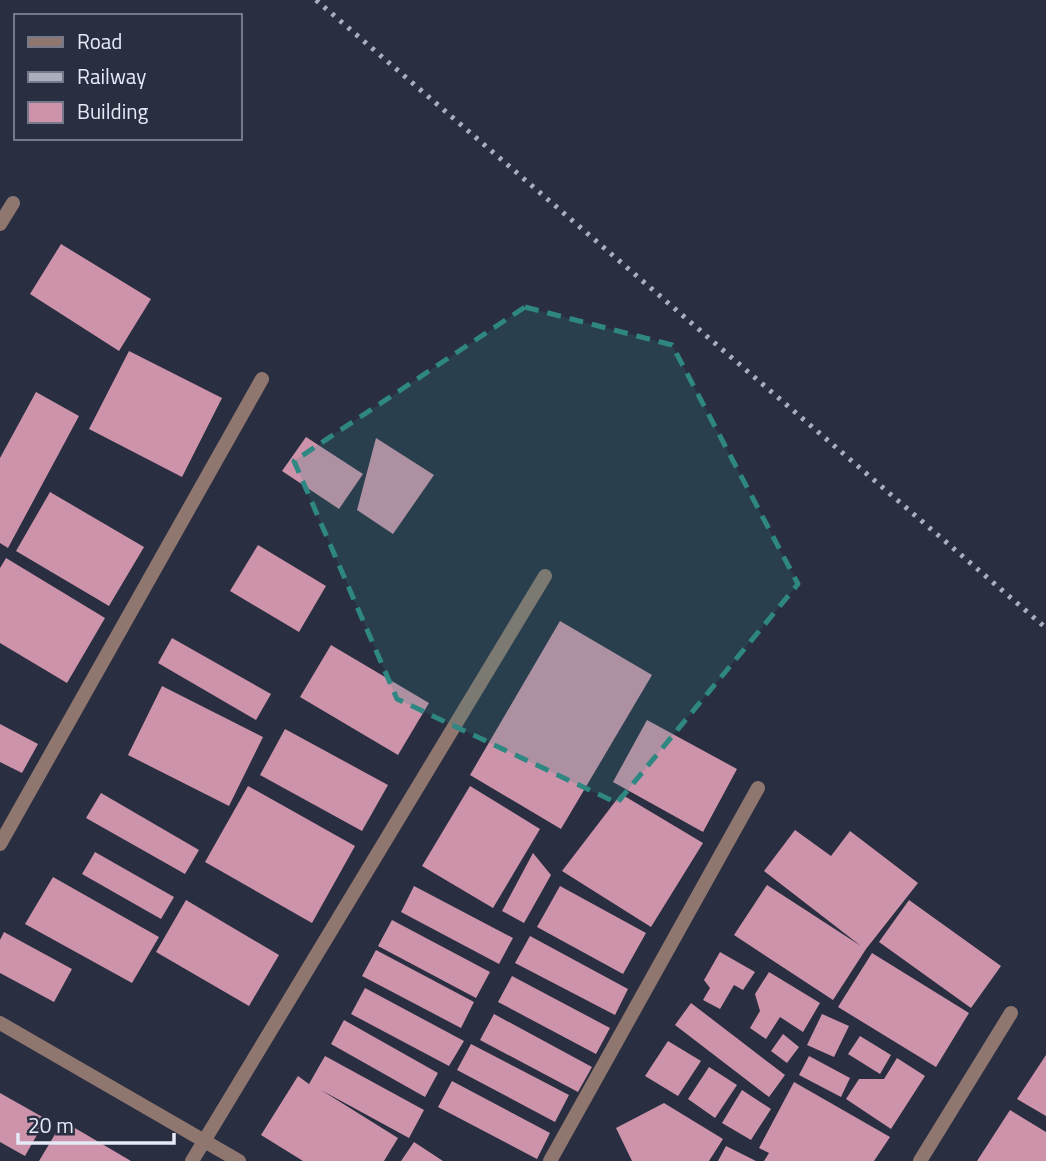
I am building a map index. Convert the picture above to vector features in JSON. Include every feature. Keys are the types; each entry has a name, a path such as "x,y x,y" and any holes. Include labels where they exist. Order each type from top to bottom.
{"street":[{"path":"0,224 13,203"},
{"path":"0,844 262,379"},
{"path":"192,1161 545,576"},
{"path":"550,1161 758,788"},
{"path":"920,1161 1011,1013"},
{"path":"0,1023 239,1161"}],"highlighted area":[{"path":"525,307 672,345 798,584 617,803 397,699 294,461"}],"building":[{"path":"61,244 151,299 119,351 30,294"},
{"path":"129,351 222,398 182,477 89,429"},
{"path":"36,392 79,416 8,548 0,543 0,458"},
{"path":"306,437 363,474 339,509 282,471"},
{"path":"376,438 434,475 393,534 357,510"},
{"path":"50,492 144,547 109,606 16,551"},
{"path":"258,545 326,586 299,632 230,591"},
{"path":"6,558 105,618 67,683 0,643 0,568"},
{"path":"560,621 652,675 561,829 470,775"},
{"path":"172,638 271,694 256,720 158,663"},
{"path":"331,645 429,703 398,755 300,697"},
{"path":"162,686 263,737 229,806 128,755"},
{"path":"647,720 737,769 703,832 613,782"},
{"path":"0,724 38,744 22,773 0,762"},
{"path":"285,729 388,785 362,831 260,775"},
{"path":"248,786 355,846 312,923 205,862"},
{"path":"470,786 540,829 493,908 422,866"},
{"path":"101,793 199,850 185,874 86,818"},
{"path":"621,794 703,843 651,927 562,871"},
{"path":"795,830 831,856 850,831 918,883 866,949 833,1000 734,935 767,885 861,946 764,871"},
{"path":"95,852 174,897 161,919 82,874"},
{"path":"533,853 551,875 524,923 502,911"},
{"path":"53,877 159,937 132,983 25,924"},
{"path":"414,886 513,938 499,964 401,912"},
{"path":"560,886 646,933 623,974 537,927"},
{"path":"186,900 279,955 249,1006 156,952"},
{"path":"909,900 1001,966 971,1008 879,942"},
{"path":"392,920 490,972 476,998 378,946"},
{"path":"4,932 72,969 54,1002 0,973 0,940"},
{"path":"530,936 628,989 615,1015 515,963"},
{"path":"376,950 474,1002 461,1028 362,976"},
{"path":"720,952 755,972 743,990 734,985 720,1009 703,1000 710,988 704,980"},
{"path":"872,953 969,1013 936,1067 838,1007"},
{"path":"769,972 820,1003 803,1032 780,1017 766,1039 750,1028 760,1011 755,994"},
{"path":"512,976 610,1028 596,1054 498,1002"},
{"path":"365,988 464,1041 449,1066 351,1014"},
{"path":"691,1003 785,1075 769,1097 675,1025"},
{"path":"494,1014 592,1067 578,1092 480,1040"},
{"path":"822,1014 849,1026 834,1057 807,1045"},
{"path":"344,1020 438,1073 425,1097 331,1044"},
{"path":"783,1034 799,1047 787,1063 771,1051"},
{"path":"860,1036 891,1055 880,1074 848,1054"},
{"path":"668,1041 701,1061 678,1096 645,1076"},
{"path":"471,1044 569,1095 555,1122 457,1070"},
{"path":"1046,1055 1046,1116 1017,1099"},
{"path":"325,1056 424,1110 409,1138 321,1090 398,1138 384,1161 303,1161 261,1135 298,1076 309,1084"},
{"path":"809,1056 850,1078 841,1097 799,1075"},
{"path":"897,1058 925,1076 891,1129 846,1099 859,1079 884,1079"},
{"path":"709,1067 737,1085 715,1118 688,1099"},
{"path":"452,1081 550,1133 537,1159 438,1107"},
{"path":"794,1082 890,1137 874,1161 764,1161 769,1153 759,1148"},
{"path":"742,1090 771,1109 751,1140 722,1123"},
{"path":"0,1093 46,1119 25,1156 0,1142"},
{"path":"664,1103 723,1139 709,1161 632,1161 616,1128"},
{"path":"1010,1110 1046,1132 1046,1161 977,1161"},
{"path":"63,1121 131,1161 39,1161"},
{"path":"414,1142 443,1161 401,1161"},
{"path":"726,1146 756,1161 718,1161"}],"railway":[{"path":"316,0 1046,628"}]}
